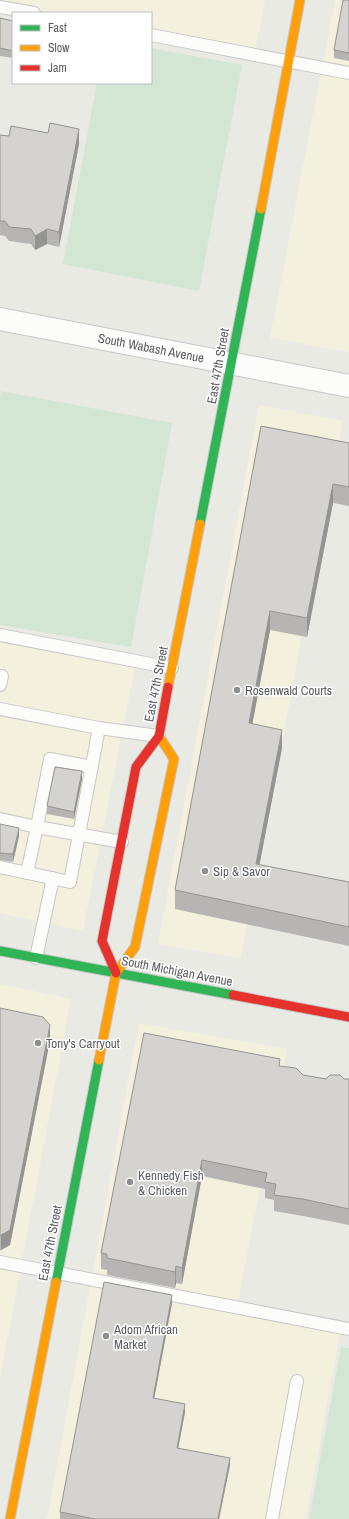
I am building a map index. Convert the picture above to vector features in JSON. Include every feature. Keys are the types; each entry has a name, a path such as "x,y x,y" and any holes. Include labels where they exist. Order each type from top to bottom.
{"main road":[{"name":"East 47th Street","path":"116,973 102,941 136,766 159,736 232,363 300,0"},
{"name":"East 47th Street","path":"10,1519 116,973 135,947 174,759 159,736"},
{"name":"South Michigan Avenue","path":"0,951 349,1017"}],"street":[{"name":"South Wabash Avenue","path":"0,319 349,386"}],"lane":[{"path":"0,7 28,12"},
{"path":"152,35 349,73"},
{"path":"0,635 172,668"},
{"path":"0,676 2,676 0,684"},
{"path":"0,709 99,728 159,736"},
{"path":"0,868 70,882 99,728"},
{"path":"27,873 50,759 92,767"},
{"path":"0,819 122,842"},
{"path":"36,958 53,878"},
{"path":"0,1262 349,1330"},
{"path":"272,1519 297,1381"}],"shaded area":[{"path":"0,0 265,0 254,55 152,35 152,12 28,12 0,7"},
{"path":"335,0 349,0 349,352 270,338"},
{"name":"Rosenwald Courts","path":"259,405 343,421 241,958 158,944"},
{"path":"0,635 136,661 83,931 0,913"},
{"path":"0,984 71,999 0,1379"},
{"path":"139,1023 287,1049 237,1307 341,1328 306,1519 47,1519"}],"green space":[{"path":"152,48 242,65 199,291 63,264 97,84 152,84"},
{"path":"1,391 172,423 131,647 0,625"},
{"path":"341,1347 349,1348 349,1519 309,1519"}],"building":[{"path":"343,0 349,0 349,53 334,50"},
{"path":"0,18 12,21 12,51 0,48"},
{"path":"50,123 79,129 59,232 47,229 35,236 31,229 9,227 5,221 0,221 0,135 9,136 11,126 48,133"},
{"name":"Rosenwald Courts","path":"261,426 349,443 349,487 333,484 307,618 270,611 249,723 282,730 256,864 349,882 349,927 175,890"},
{"path":"55,767 82,771 74,812 47,806"},
{"path":"0,824 19,828 13,854 0,853"},
{"path":"0,1008 43,1017 50,1025 10,1230 1,1235 0,1235"},
{"path":"144,1033 280,1059 279,1066 296,1068 303,1075 326,1079 330,1075 340,1075 344,1079 349,1079 349,1209 303,1199 274,1195 276,1184 265,1182 267,1173 202,1160 182,1268 176,1266 175,1272 107,1258 107,1254 101,1253"},
{"path":"104,1282 172,1295 153,1398 185,1404 177,1448 230,1458 218,1519 95,1519 60,1512"}],"traffic: fast":[{"path":"200,524 261,209"},
{"path":"0,951 233,995"},
{"path":"56,1282 99,1060"}],"traffic: slow":[{"path":"261,209 300,0"},
{"path":"168,687 200,524"},
{"path":"99,1060 116,973 135,947 174,759 159,736"},
{"path":"10,1519 56,1282"}],"traffic: jam":[{"path":"116,973 102,941 136,767 159,736 168,687"},
{"path":"233,995 349,1017"}],"place":[{"name":"Rosenwald Courts","path":"237,690"},
{"name":"Sip & Savor","path":"205,871"},
{"name":"Tony's Carryout","path":"38,1043"},
{"name":"Kennedy Fish & Chicken","path":"130,1182"},
{"name":"Adom African Market","path":"106,1336"}]}
